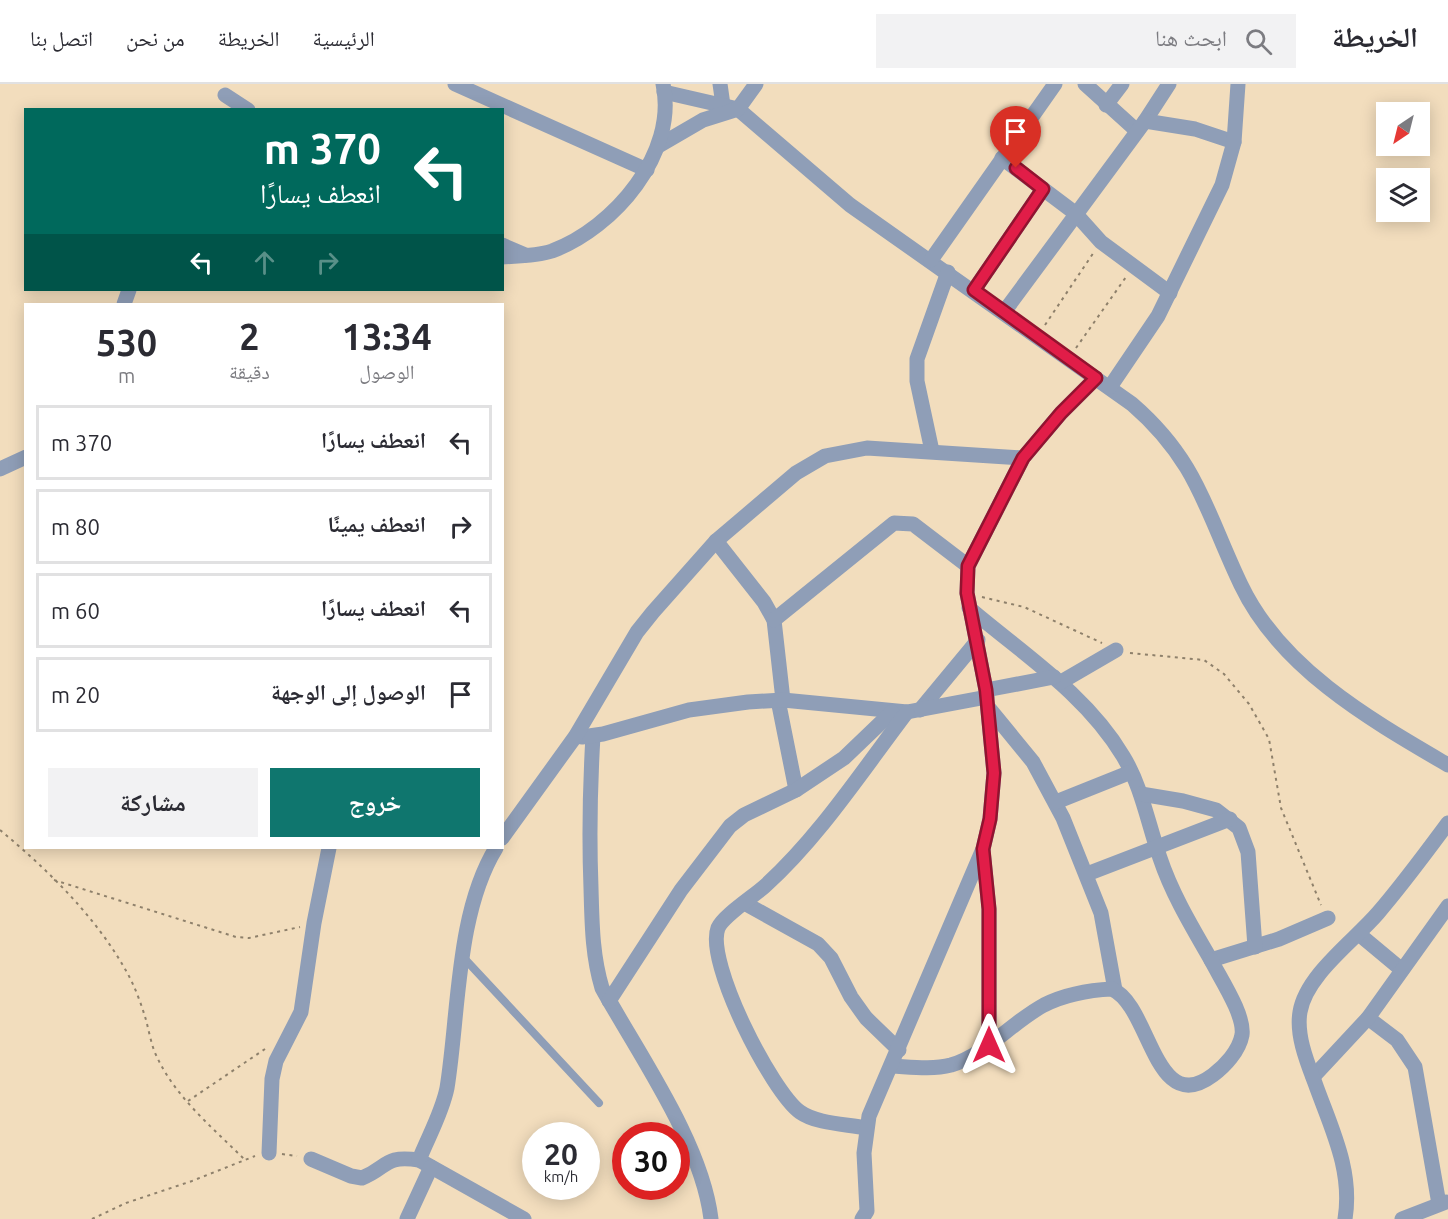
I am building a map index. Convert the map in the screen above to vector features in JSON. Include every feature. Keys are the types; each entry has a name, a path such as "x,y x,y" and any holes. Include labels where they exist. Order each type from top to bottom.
{"street":[{"path":"455,84 647,170"},
{"path":"720,84 730,107"},
{"path":"660,145 730,107 756,84"},
{"path":"931,260 1055,84"},
{"path":"1085,84 1106,105 1141,126 1195,129 1234,142"},
{"path":"1106,105 1122,84"},
{"path":"1004,312 1141,126 1169,84"},
{"path":"1110,387 1138,348 1170,293 1222,185 1234,142 1238,84"},
{"path":"504,257 527,256 551,251 580,237 612,209 647,170 660,145 663,88 730,107 850,205 1110,387 1155,423 1173,445 1195,479 1214,517 1241,586 1262,619 1299,662 1345,700 1400,737 1448,765"},
{"path":"225,95 245,108"},
{"path":"1002,158 1075,213 1101,242 1170,293"},
{"path":"974,290 1043,189"},
{"path":"504,246 527,256"},
{"path":"932,451 917,381 917,358 948,272"},
{"path":"867,1216 866,1128 873,1104 900,1050 983,849 990,819 994,773 987,698 978,640 968,601 968,566 1023,458 1061,413 1096,378"},
{"path":"504,835 575,737 637,632 716,541 796,472 825,456 867,448 1023,458"},
{"path":"0,469 24,458"},
{"path":"774,620 894,523 913,524 968,566"},
{"path":"716,541 764,602 774,620 781,700 796,790"},
{"path":"968,601 1058,680 1109,735 1131,772 1141,794 1156,847 1172,890 1240,1018 1242,1037 1238,1047 1219,1071 1197,1085 1185,1086 1167,1075 1131,1010 1115,990 1101,913 1056,802 1033,762 987,698"},
{"path":"609,1001 681,890 724,833 744,815 796,790 844,758 906,711 978,640"},
{"path":"575,737 593,736 689,710 781,700 906,711 987,698 1058,680 1116,650"},
{"path":"866,1128 812,1118 799,1111 787,1098 749,1038 734,1008 717,941 720,925 746,904 803,847 906,711"},
{"path":"593,736 589,824 594,954 602,988 684,1136 703,1187 711,1219"},
{"path":"1056,802 1131,772"},
{"path":"1141,794 1207,807 1230,819 1244,835 1248,852 1256,947"},
{"path":"1087,874 1230,819"},
{"path":"1346,1219 1347,1197 1341,1151 1313,1077 1300,1028 1300,1012 1305,996 1317,977 1360,935 1403,884 1448,823"},
{"path":"268,1153 272,1079 276,1061 302,1012 314,923 329,849"},
{"path":"407,1219 445,1095 463,957 475,904 486,869 496,849"},
{"path":"983,849 989,909 989,1045"},
{"path":"746,904 818,944 831,958 851,998 862,1013 900,1050"},
{"path":"1313,1077 1368,1018 1448,906"},
{"path":"1211,960 1256,947 1328,918"},
{"path":"1360,935 1402,970"},
{"path":"892,1066 945,1066 989,1045 1044,1005 1106,989 1115,990"},
{"path":"1368,1018 1397,1041 1415,1067 1430,1162 1443,1203 1402,1219"},
{"path":"312,1159 362,1178 390,1160 402,1158 425,1164 524,1219"}],"lane":[{"path":"463,957 599,1103"}],"path":[{"path":"1038,336 1101,242"},
{"path":"1069,358 1133,267"},
{"path":"968,601 1024,607 1116,650 1204,660 1224,674 1244,698 1269,739 1281,808 1313,889 1328,918"},
{"path":"0,830 53,880 106,940 126,971 145,1017 155,1053 171,1083 244,1159"},
{"path":"53,880 236,937 249,938 314,923"},
{"path":"187,1101 266,1049"},
{"path":"92,1219 126,1203 192,1181 244,1159 268,1153 312,1159"}],"route":[{"path":"989,1045 989,909 983,849 990,819 994,773 986,690 966,586 968,566 973,552 1023,458 1061,413 1096,378 974,290 1043,189 1016,168"}]}
